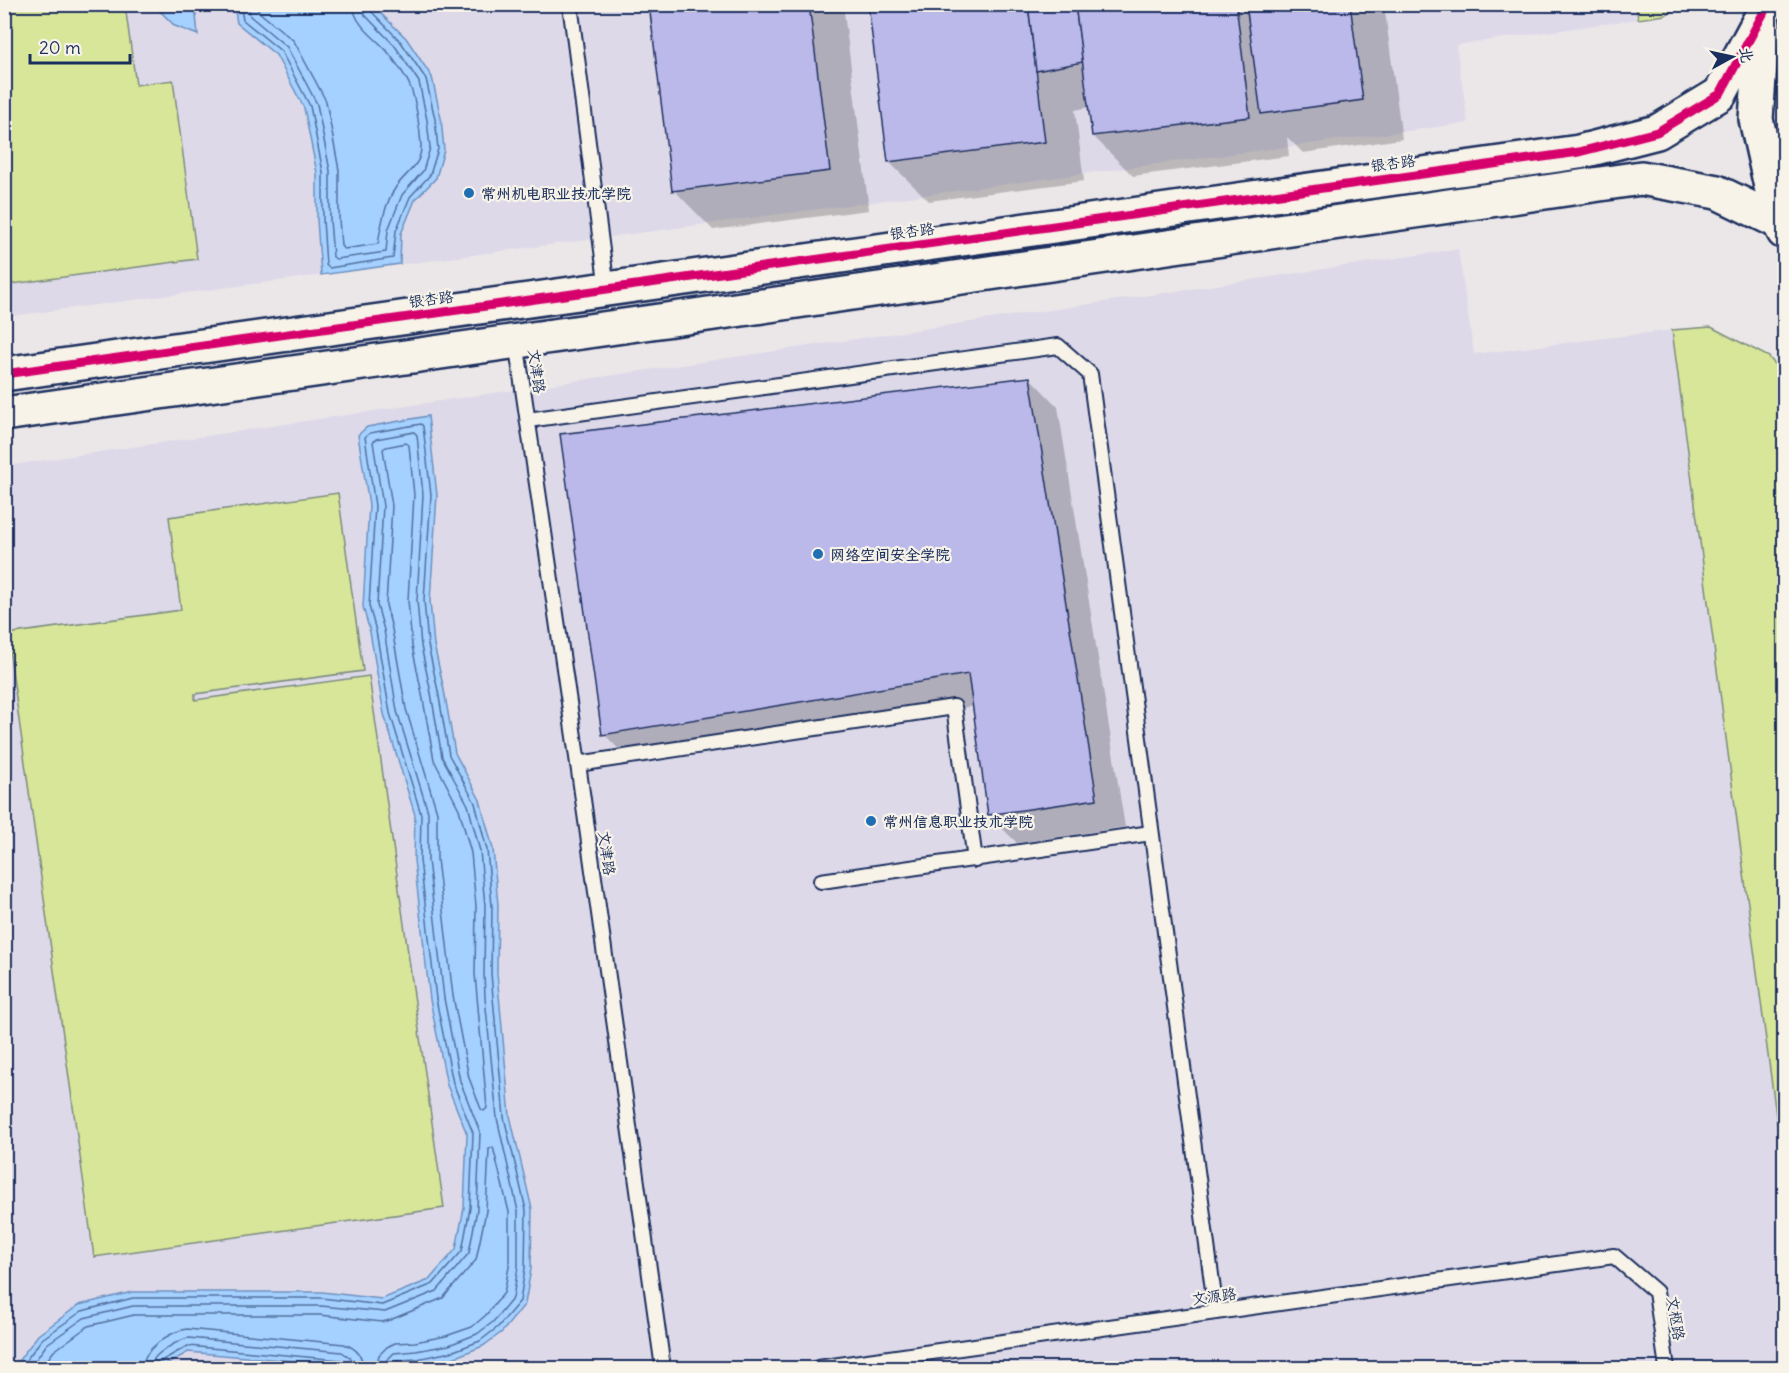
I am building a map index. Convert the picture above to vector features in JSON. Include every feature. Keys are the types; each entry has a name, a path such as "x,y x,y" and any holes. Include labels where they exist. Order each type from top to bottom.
{"street":[{"name":"银杏路","path":"4,374 1579,152 1657,132 1720,94 1765,8"},
{"path":"1765,8 1756,118 1782,227"},
{"path":"4,414 1641,178 1717,192 1782,227"}],"lane":[{"path":"570,4 607,289"},
{"name":"文津路","path":"516,341 663,1368"},
{"path":"528,420 1058,345 1090,374 1216,1312"},
{"path":"578,764 954,707 975,860"},
{"path":"821,881 1151,833"},
{"name":"文源路","path":"818,1368 1614,1256"},
{"name":"文枢路","path":"1614,1256 1656,1292 1667,1368"}],"shaded area":[{"name":"常州机电职业技术学院","path":"1636,4 1638,19 1456,45 1468,123 5,317 4,5"},
{"name":"常州信息职业技术学院","path":"1458,249 1474,354 1672,330 1784,1176 1784,1368 5,1368 5,466"}],"green space":[{"path":"1636,4 1683,5 1665,15 1638,19"},
{"path":"4,5 125,5 136,85 173,80 197,259 5,285"},
{"path":"1711,327 1769,357 1784,376 1784,1176 1672,330"},
{"path":"338,493 363,671 195,694 195,700 369,676 444,1208 94,1257 7,634 181,610 169,517"}],"water":[{"path":"154,5 195,5 198,35 175,26"},
{"path":"234,5 372,5 406,38 432,77 441,118 444,150 436,178 415,200 401,234 400,264 321,275 317,220 317,173 304,108 276,55 237,23"},
{"path":"428,416 437,495 430,601 434,645 455,753 480,800 493,849 498,905 497,973 510,1116 532,1209 531,1269 525,1304 502,1332 483,1346 453,1358 418,1365 363,1367 188,1352 161,1368 13,1368 38,1335 79,1305 132,1292 322,1292 382,1299 429,1280 456,1249 464,1208 467,1134 447,1085 430,1000 414,860 415,815 384,714 370,632 363,607 369,505 358,435 367,427"}],"building":[{"path":"649,4 809,4 830,171 672,191"},
{"path":"868,4 1028,4 1045,142 888,162"},
{"path":"1028,4 1075,4 1083,62 1036,71"},
{"path":"1075,4 1236,4 1250,117 1092,136"},
{"path":"1246,4 1350,4 1363,100 1261,114"},
{"name":"网络空间安全学院","path":"1030,377 1097,799 988,815 968,674 602,735 560,434"}],"cycle path":[{"path":"4,374 1579,152 1657,132 1720,94 1764,12"}],"place":[{"name":"常州机电职业技术学院","path":"469,193"},
{"name":"网络空间安全学院","path":"818,554"},
{"name":"常州信息职业技术学院","path":"871,821"}]}
